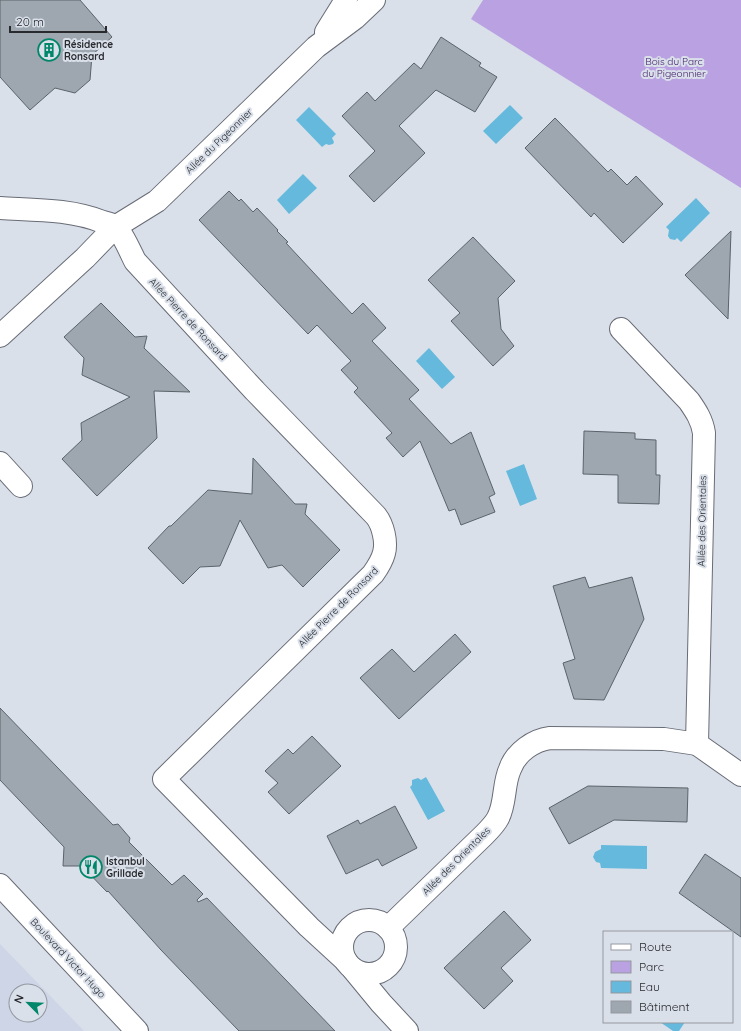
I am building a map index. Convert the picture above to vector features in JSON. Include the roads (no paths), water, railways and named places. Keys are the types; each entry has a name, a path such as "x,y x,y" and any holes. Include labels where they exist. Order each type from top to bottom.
{"street":[{"name":"Allée du Pigeonnier","path":"316,47 346,0"},
{"name":"Allée du Pigeonnier","path":"115,227 157,201 316,47 355,18 374,0"},
{"path":"0,208 52,210 96,219 115,227 85,258 0,336"},
{"name":"Allée Pierre de Ronsard","path":"115,227 126,243 134,261 255,391 380,521 385,552 373,574 164,779 309,927 350,965 381,1003 407,1031"},
{"name":"Allée des Orientales","path":"621,329 689,401 699,417 704,432 697,744"},
{"path":"0,463 21,486"},
{"name":"Allée des Orientales","path":"388,928 492,826 498,818 502,808 510,768 525,749 540,739 664,739 697,744 741,775"},
{"name":"Boulevard Victor Hugo","path":"0,885 137,1031"},
{"path":"364,920 375,920 385,924 392,932 396,942 396,953 391,962 383,970 374,973 363,973 350,965 342,951 342,941 347,931 355,924 364,920"}],"water":[{"path":"510,105 523,118 496,144 483,131"},
{"path":"309,107 336,134 332,138 334,142 333,144 326,144 322,147 296,120"},
{"path":"303,174 317,188 289,214 277,200"},
{"path":"696,198 710,213 681,242 677,238 675,240 670,239 668,236 669,230 666,227"},
{"path":"429,348 455,377 442,389 416,361"},
{"path":"524,464 537,499 520,506 506,471"},
{"path":"426,777 445,811 428,820 410,787 412,785 412,780 418,778 421,780"},
{"path":"601,845 647,846 647,869 601,868 600,863 596,862 593,857 595,852 601,849"},
{"path":"661,1023 684,1023 679,1031 673,1031"}],"place":[{"name":"Résidence Ronsard","path":"49,50"},
{"name":"Istanbul Grillade","path":"91,867"}],"park label":[{"name":"Bois du Parc du Pigeonnier","path":"674,66"}]}
